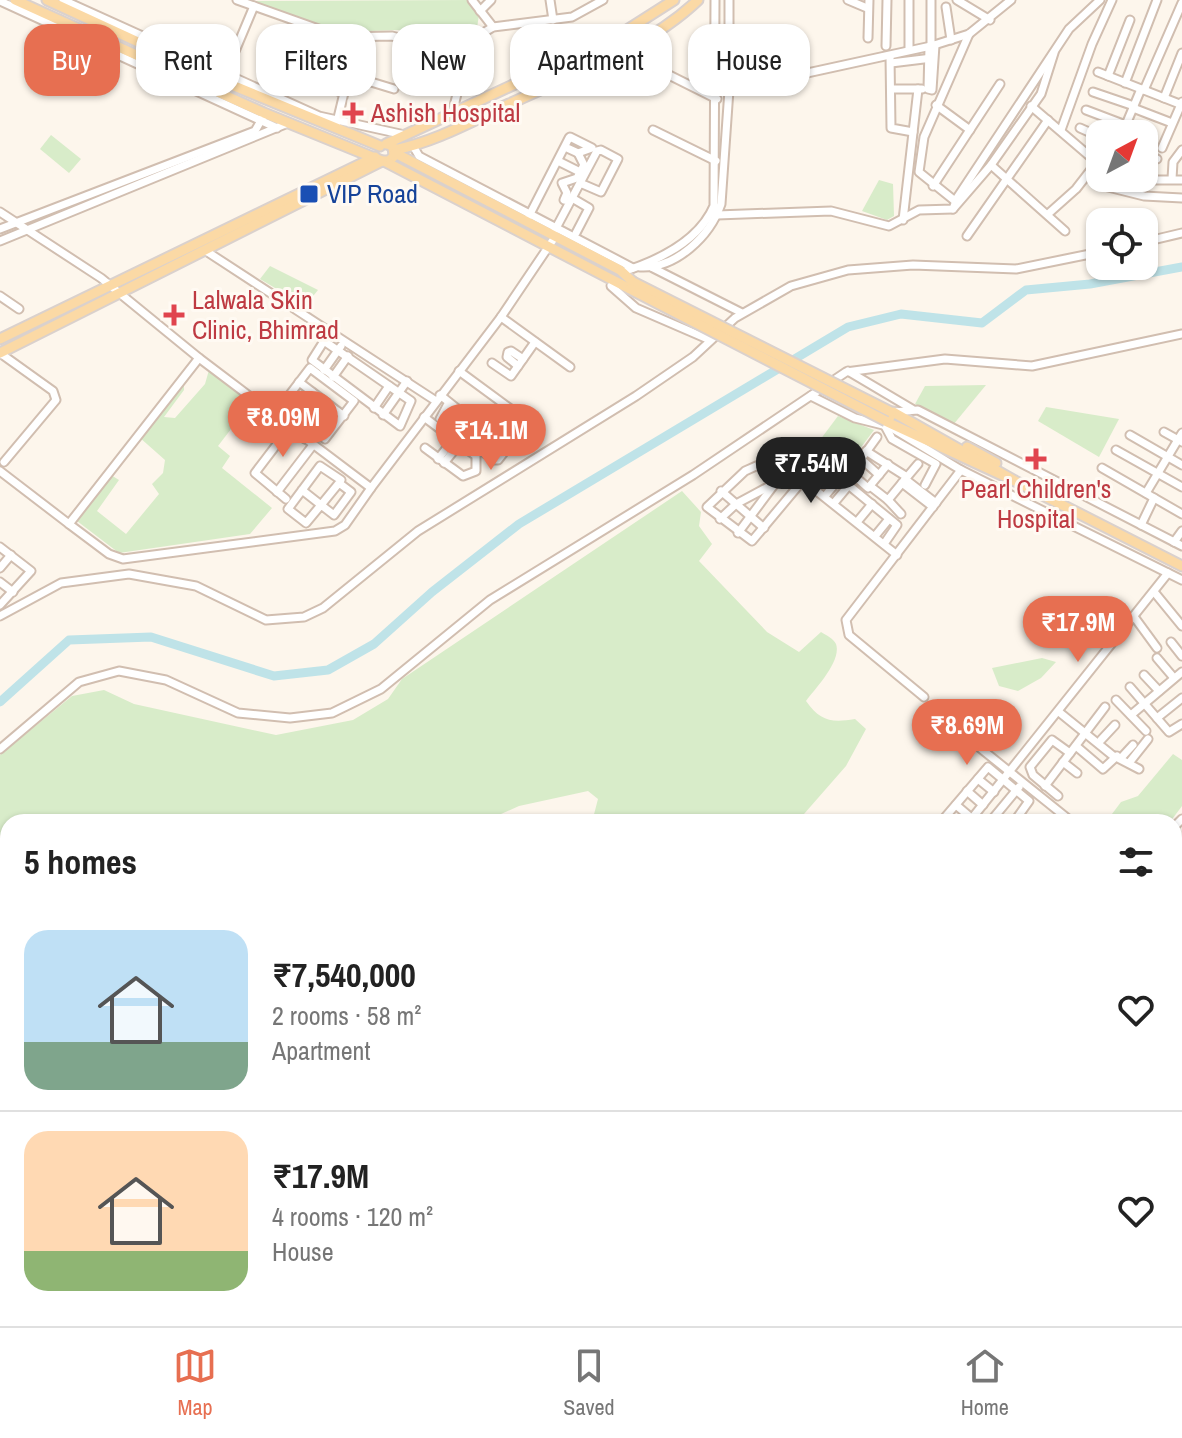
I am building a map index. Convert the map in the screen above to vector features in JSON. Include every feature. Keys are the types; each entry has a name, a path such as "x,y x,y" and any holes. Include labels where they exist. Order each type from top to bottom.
{"main road":[{"path":"15,0 262,117 288,123 336,146 382,160 614,284 632,285 889,420 1182,566"},
{"path":"47,0 63,2 136,37"},
{"path":"0,353 382,160 389,148 405,135 629,30 674,0"},
{"path":"389,148 413,146 634,43 681,17 698,0"},
{"path":"240,85 389,148 607,258 632,285"},
{"path":"382,160 389,148"},
{"path":"0,339 363,160 382,160"},
{"path":"889,420 986,457 1182,560"},
{"path":"889,420 926,445 1182,573"}],"street":[{"path":"237,0 300,24"},
{"path":"472,0 491,24"},
{"path":"480,11 491,0"},
{"path":"550,0 553,20"},
{"path":"494,27 572,17 603,0"},
{"path":"622,272 682,243 703,225 714,206 717,99 715,0"},
{"path":"729,0 729,24"},
{"path":"848,0 868,4 868,38"},
{"path":"886,46 887,0"},
{"path":"909,0 909,50"},
{"path":"892,89 934,87 931,0"},
{"path":"957,0 990,20"},
{"path":"890,60 909,50 969,34 1011,0"},
{"path":"954,205 1069,29 1100,0"},
{"path":"1061,130 1092,44 1112,0"},
{"path":"1125,83 1157,0"},
{"path":"0,1 58,23"},
{"path":"1128,120 1182,3"},
{"path":"240,34 251,4"},
{"path":"946,7 951,40"},
{"path":"1108,76 1130,20"},
{"path":"954,205 919,172 924,137 969,34"},
{"path":"717,215 827,211 884,226 903,220 919,210 954,205 991,165 1032,107 1043,89 1054,53"},
{"path":"1164,98 1182,53"},
{"path":"810,75 890,60 932,58"},
{"path":"890,60 891,128 913,132"},
{"path":"1098,72 1182,104 1162,148"},
{"path":"672,76 717,99"},
{"path":"933,186 1000,84"},
{"path":"903,220 918,89"},
{"path":"1093,92 1172,123"},
{"path":"343,96 336,125 405,135"},
{"path":"451,116 456,96"},
{"path":"607,258 636,267 651,267 682,254 717,215 721,204 729,96"},
{"path":"1023,100 1086,152"},
{"path":"936,105 970,130"},
{"path":"1086,110 1105,120"},
{"path":"0,229 255,131 262,117 277,128"},
{"path":"967,236 1048,120"},
{"path":"0,241 288,123"},
{"path":"1080,128 1086,131"},
{"path":"653,130 716,161"},
{"path":"413,146 419,156 528,218 571,136 592,148 578,153"},
{"path":"562,183 577,178 584,164 578,153 565,147"},
{"path":"0,471 109,554 123,559 335,531 345,525 549,248 568,199 598,150 618,159 601,192 580,183"},
{"path":"1172,179 1173,162 1182,150"},
{"path":"558,161 580,172"},
{"path":"991,165 1065,231"},
{"path":"550,176 562,183 568,199"},
{"path":"1048,214 1086,177"},
{"path":"1158,180 1182,180"},
{"path":"1127,192 1182,198"},
{"path":"568,199 589,208 576,233"},
{"path":"0,212 109,285 199,358 371,488"},
{"path":"553,232 554,216"},
{"path":"1158,239 1182,233"},
{"path":"206,251 407,381 449,402 487,432 505,452 495,461 476,447 459,440 439,417 449,402"},
{"path":"0,616 61,583 129,574 196,586 266,620 310,615 418,531 636,396 693,357 742,313 797,284 848,270 913,265 1016,269 1086,255"},
{"path":"651,267 742,313"},
{"path":"614,284 636,308 710,340"},
{"path":"0,296 19,309"},
{"path":"501,317 534,344 570,367"},
{"path":"0,749 79,682 119,671 166,680 238,713 290,718 322,716 340,710 381,689 490,600 693,475 848,371 945,359 1032,366 1182,334"},
{"path":"523,340 534,344"},
{"path":"338,350 324,341 312,357 334,381 354,401 326,439 281,406 310,368 334,381 401,425 412,403 338,350"},
{"path":"324,370 345,341"},
{"path":"492,363 510,376 534,344"},
{"path":"0,353 53,391 56,400 4,462"},
{"path":"323,400 348,356"},
{"path":"69,524 199,358"},
{"path":"459,371 527,421"},
{"path":"848,371 912,409 1178,544 1182,531"},
{"path":"383,415 407,381"},
{"path":"299,382 344,416"},
{"path":"374,408 389,386"},
{"path":"286,499 255,472 312,392"},
{"path":"811,396 855,418 889,420 912,409"},
{"path":"302,405 320,419"},
{"path":"305,439 330,406"},
{"path":"452,429 464,414"},
{"path":"424,417 459,440 476,456 475,472 463,476 425,448"},
{"path":"889,420 961,470 1182,580"},
{"path":"889,420 892,439 936,464 925,485"},
{"path":"441,461 475,423"},
{"path":"476,447 487,432"},
{"path":"1141,525 1158,474 1180,438 1164,432"},
{"path":"1130,435 1182,465"},
{"path":"877,437 851,473 867,488 870,486 888,500 901,514"},
{"path":"277,492 313,445"},
{"path":"826,466 783,505 752,541 707,507 721,491 764,460 799,445 810,452 898,527 884,544"},
{"path":"1116,450 1182,487"},
{"path":"783,451 794,471 897,555"},
{"path":"866,451 888,464 934,505"},
{"path":"720,519 736,504 794,471 810,452"},
{"path":"860,458 879,475"},
{"path":"764,460 777,482"},
{"path":"870,486 888,464"},
{"path":"888,500 918,464"},
{"path":"302,490 321,505 336,515 351,494 340,481 322,465 302,490 287,511 302,523 309,522 321,505 340,481 348,471"},
{"path":"1102,468 1182,514"},
{"path":"924,697 915,687 891,673 846,630 846,620 961,470"},
{"path":"825,496 840,478"},
{"path":"738,533 777,482"},
{"path":"834,503 849,485"},
{"path":"721,491 764,528"},
{"path":"769,493 783,505"},
{"path":"857,522 872,504"},
{"path":"875,536 889,519"},
{"path":"0,547 31,571 0,605"},
{"path":"0,568 11,555"},
{"path":"977,814 1168,573"},
{"path":"0,582 10,595"},
{"path":"0,592 10,595"},
{"path":"1155,593 1182,626"},
{"path":"1135,618 1157,648"},
{"path":"1171,642 1182,656"},
{"path":"1157,658 1174,678"},
{"path":"1131,715 1182,672"},
{"path":"1144,675 1159,691"},
{"path":"1130,687 1170,732 1182,724"},
{"path":"1157,718 1182,698"},
{"path":"1116,700 1147,735 1129,763"},
{"path":"1045,786 1105,707"},
{"path":"1061,710 1085,732 1139,769"},
{"path":"1101,740 1115,725"},
{"path":"959,731 1062,814"},
{"path":"1085,732 1101,740 1119,757"},
{"path":"1058,796 1033,775 1030,767 1052,740 1103,769 1133,745"},
{"path":"1063,762 1077,773"},
{"path":"948,814 988,767 1030,802 1021,814 1006,802"},
{"path":"978,779 994,792"},
{"path":"996,814 1023,782"},
{"path":"967,791 983,805"},
{"path":"956,805 965,814"}],"green space":[{"path":"473,0 480,8 478,24 392,24 392,30 376,31 376,24 318,24 251,1"},
{"path":"51,135 81,159 69,173 40,149"},
{"path":"879,180 893,184 894,216 887,220 862,211"},
{"path":"270,266 318,290 305,306 260,279"},
{"path":"209,370 251,403 218,446 230,456 222,468 272,508 250,534 119,553 77,521 111,475 119,480 97,511 126,534 159,494 152,484 163,473 165,460 139,437 184,381 184,390 164,417 175,418 205,384"},
{"path":"986,385 953,425 915,404 925,386"},
{"path":"1046,407 1119,419 1099,457 1038,421"},
{"path":"838,416 874,430 844,470 814,448"},
{"path":"682,491 701,512 699,526 712,544 699,561 767,632 799,652 821,632 835,642 837,651 832,666 806,701 811,708 827,719 855,719 866,729 846,766 804,814 594,814 598,799 588,791 519,806 501,814 0,814 0,755 72,696 104,690 134,704 276,735 353,720 388,699 402,679"},
{"path":"1042,658 1056,662 1041,678 1018,691 999,686 992,668"},
{"path":"1173,754 1182,760 1182,806 1176,814 1112,814 1121,802 1138,796"}],"waterway":[{"path":"0,702 69,640 151,637 274,676 328,670 374,644 432,592 519,524 848,327 901,314 982,323 1026,290 1090,284 1182,267"}],"place":[{"name":"Ashish Hospital","path":"353,113"},
{"name":"VIP Road","path":"309,194"},
{"name":"Lalwala Skin Clinic, Bhimrad","path":"174,315"},
{"name":"Pearl Children's Hospital","path":"1036,459"}]}
